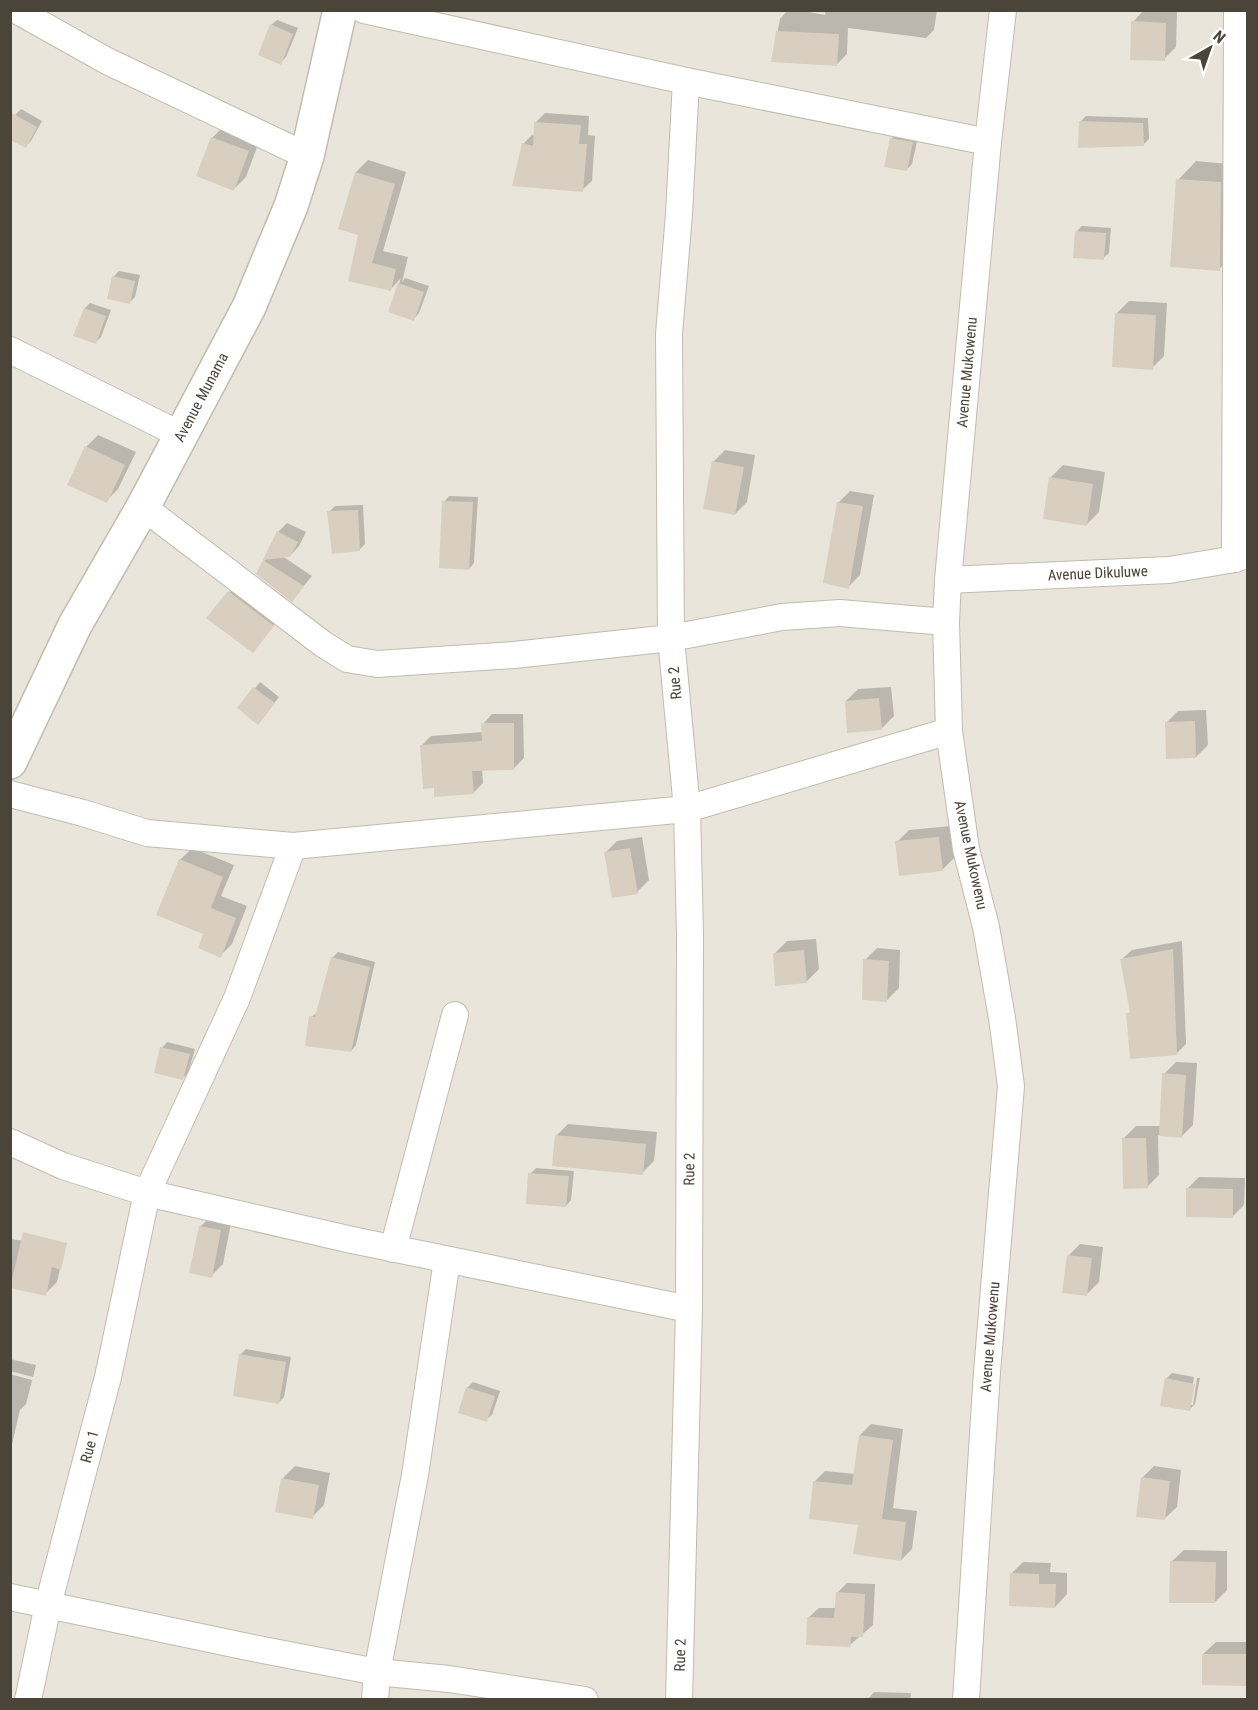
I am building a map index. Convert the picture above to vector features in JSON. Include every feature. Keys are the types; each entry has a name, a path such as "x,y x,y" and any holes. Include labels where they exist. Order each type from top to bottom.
{"street":[{"path":"16,10 107,61 307,156"},
{"name":"Avenue Munama","path":"10,762 75,625 143,507 249,307 291,206 307,156 340,10"},
{"path":"364,10 686,81 988,142"},
{"name":"Avenue Mukowenu","path":"966,1700 986,1384 1011,1086 986,927 966,849 949,731 946,622 988,142 1003,10"},
{"path":"1237,10 1241,556"},
{"name":"Rue 2","path":"679,1700 689,1309 690,935 687,809 671,638 669,334 679,214 686,81"},
{"path":"10,350 181,435"},
{"path":"143,507 323,644 347,659 376,664 514,655 671,638 782,617 840,613 946,622"},
{"name":"Avenue Dikuluwe","path":"948,580 1169,570 1241,556"},
{"path":"10,794 147,833 293,846 687,809 949,731"},
{"name":"Rue 1","path":"28,1700 48,1605 108,1377 147,1193 237,998 293,846"},
{"path":"393,1249 455,1015"},
{"path":"10,1142 63,1166 147,1193 393,1249 689,1309"},
{"path":"375,1700 377,1672 416,1463 447,1260"},
{"path":"10,1597 377,1672 449,1679 585,1700"}],"shaded area":[{"path":"11,11 1247,11 1247,1699 11,1699"}],"building":[{"path":"1131,21 1166,23 1165,61 1130,60"},
{"path":"270,24 293,34 281,65 258,55"},
{"path":"776,31 839,34 837,66 771,62"},
{"path":"10,112 37,127 26,148 10,140"},
{"path":"1079,121 1143,123 1144,146 1078,148"},
{"path":"534,122 581,125 579,144 587,144 583,192 512,186 522,143 533,146"},
{"path":"211,137 249,151 234,191 196,176"},
{"path":"890,138 913,142 907,171 884,167"},
{"path":"355,172 395,184 372,263 396,269 391,291 348,281 358,235 338,229"},
{"path":"1176,179 1221,182 1220,271 1170,267"},
{"path":"1075,231 1106,233 1104,260 1073,258"},
{"path":"112,276 135,281 130,304 107,299"},
{"path":"398,283 424,292 414,321 388,312"},
{"path":"84,308 106,316 96,344 73,336"},
{"path":"1115,313 1156,315 1153,370 1112,367"},
{"path":"85,446 125,465 107,503 67,485"},
{"path":"712,461 744,467 735,515 703,509"},
{"path":"1049,477 1093,484 1087,526 1043,519"},
{"path":"442,501 473,502 469,570 439,568"},
{"path":"837,502 863,506 849,589 823,583"},
{"path":"358,510 360,551 332,554 327,511"},
{"path":"277,531 298,542 290,557 263,560 304,586 292,602 256,574"},
{"path":"228,591 274,626 253,653 206,618"},
{"path":"253,687 275,703 258,725 237,708"},
{"path":"879,698 882,730 847,733 845,701"},
{"path":"1195,721 1196,758 1166,759 1165,722"},
{"path":"481,723 514,723 514,770 472,771 474,794 434,797 434,788 423,789 420,745 482,741"},
{"path":"939,837 943,871 899,876 895,841"},
{"path":"630,848 638,894 612,898 604,852"},
{"path":"179,859 223,877 211,908 236,918 221,958 198,948 203,934 156,915"},
{"path":"1173,949 1177,1055 1130,1059 1126,1013 1130,1013 1120,959"},
{"path":"804,950 807,983 775,986 773,953"},
{"path":"331,957 370,967 351,1052 305,1046 309,1016 315,1017"},
{"path":"863,959 889,961 887,1002 862,1000"},
{"path":"160,1047 190,1054 183,1080 154,1073"},
{"path":"1162,1073 1186,1075 1182,1138 1159,1136"},
{"path":"555,1135 646,1144 643,1175 552,1166"},
{"path":"1122,1138 1146,1138 1148,1188 1123,1189"},
{"path":"528,1173 569,1176 566,1207 526,1204"},
{"path":"1186,1188 1233,1189 1233,1218 1186,1217"},
{"path":"199,1226 221,1230 212,1278 189,1273"},
{"path":"23,1232 67,1243 61,1270 52,1267 46,1296 10,1288"},
{"path":"1067,1255 1092,1258 1087,1296 1062,1293"},
{"path":"239,1354 286,1362 279,1404 233,1396"},
{"path":"1165,1378 1195,1384 1190,1411 1160,1406"},
{"path":"466,1387 495,1396 487,1422 458,1413"},
{"path":"859,1435 893,1440 882,1519 906,1522 901,1561 853,1554 858,1525 809,1519 813,1481 852,1485"},
{"path":"1141,1477 1170,1481 1165,1520 1136,1517"},
{"path":"281,1478 319,1485 313,1519 275,1512"},
{"path":"1170,1561 1216,1562 1215,1603 1169,1603"},
{"path":"1010,1573 1039,1574 1039,1584 1056,1584 1055,1608 1009,1606"},
{"path":"836,1592 865,1594 863,1637 851,1637 850,1647 806,1645 807,1617 834,1618"},
{"path":"1202,1654 1248,1654 1248,1686 1202,1685"}]}
